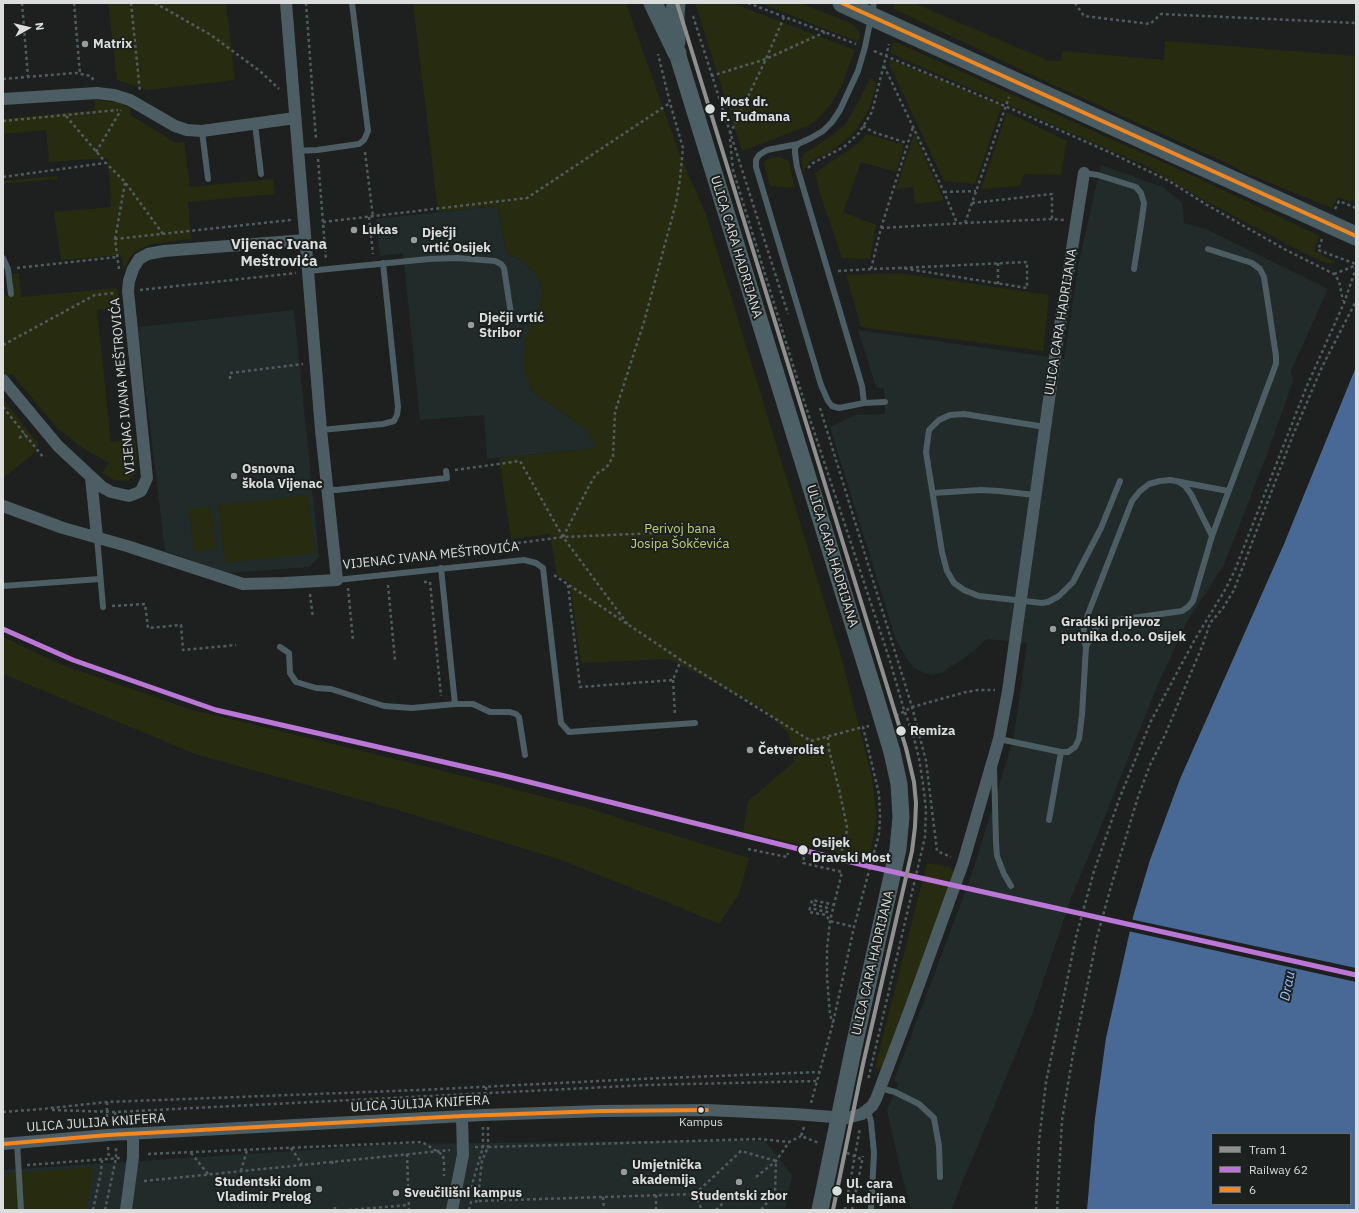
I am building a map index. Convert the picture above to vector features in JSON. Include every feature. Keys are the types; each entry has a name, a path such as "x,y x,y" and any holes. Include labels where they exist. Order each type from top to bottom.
{"main road":[{"path":"653,3 677,53"},
{"name":"ULICA CARA HADRIJANA","path":"662,3 881,714 899,784 901,817 898,849 820,1210"},
{"path":"676,3 675,17 677,53"},
{"path":"842,3 873,10 1238,184 1356,236"}],"street":[{"name":"VIJENAC IVANA MEŠTROVIĆA","path":"3,506 63,528 127,546 243,584 339,584 302,272 305,240 286,3"},
{"path":"3,99 97,93 114,95 130,100 175,126 187,130 202,131 295,118"},
{"name":"ULICA CARA HADRIJANA","path":"868,1110 872,1106 880,1088 963,863 999,739 1007,698 1035,495 1084,173"},
{"name":"VIJENAC IVANA MEŠTROVIĆA","path":"3,380 58,446 102,487 111,492 129,496 141,491 146,478 128,291 129,281 133,269 140,259 148,254 164,251 305,240"},
{"path":"91,477 97,537"},
{"name":"ULICA JULIJA KNIFERA","path":"3,1144 133,1134 462,1116 601,1111 707,1110 839,1118"},
{"path":"839,1118 852,1117 868,1110"},
{"path":"452,1210 463,1148 462,1116"},
{"path":"126,1210 133,1157 133,1134"}],"lane":[{"path":"298,151 359,144 364,140 368,131 352,3"},
{"path":"873,10 865,47 852,88 832,122 823,131 798,144 767,150 759,155 756,160 756,167 821,385 828,401 832,406 839,408 864,403 885,402"},
{"path":"255,124 261,174"},
{"path":"202,131 208,179"},
{"path":"798,144 795,148 797,167 862,386 864,403"},
{"path":"1084,173 1098,175 1136,187 1141,193 1144,203 1134,269"},
{"path":"999,739 1061,752 1068,752 1075,747 1079,738 1082,715 1086,647 1098,625 1104,622 1182,611 1193,601 1212,536 1276,364 1264,278 1260,269 1252,262 1208,249"},
{"path":"3,258 8,269 11,294"},
{"path":"302,272 429,258 450,258 495,262 501,264 504,268 511,314"},
{"path":"321,430 383,424 394,421 397,415 398,407 383,263"},
{"path":"1045,427 964,414 950,415 939,420 929,430 926,452 942,552 947,571 954,583 964,590 979,596 1042,603 1048,602 1059,596 1073,582 1101,528 1120,480"},
{"path":"327,489 336,490 447,478 446,471"},
{"path":"1086,647 1083,638 1088,614 1132,501 1140,491 1149,484 1170,480 1228,491"},
{"path":"1178,481 1185,486 1191,494 1212,536"},
{"path":"933,493 981,490 1035,495"},
{"path":"97,537 104,607"},
{"name":"VIJENAC IVANA MEŠTROVIĆA","path":"339,584 441,568 524,560 536,563 543,568"},
{"path":"441,568 455,704"},
{"path":"543,568 560,723 569,732 696,723"},
{"path":"3,586 100,579"},
{"path":"280,648 289,653 290,673 296,682 316,688 331,688 384,706 412,708 473,704 490,712 510,712 516,714 519,717 525,755"},
{"path":"1049,820 1061,752"},
{"path":"994,758 996,842 998,856 1004,874 1011,886"},
{"path":"880,1088 895,1092 919,1104 934,1118 939,1146 940,1177"},
{"path":"868,1110 871,1122 874,1153 871,1210"},
{"path":"17,1142 21,1210"}],"path":[{"path":"22,3 28,77"},
{"path":"74,3 80,74"},
{"path":"131,3 141,97"},
{"path":"155,3 211,35 261,72 281,91"},
{"path":"748,3 865,47 1005,106 1109,152 1169,181 1207,205 1286,250 1334,274 1339,281 1344,303"},
{"path":"1075,3 1084,16 1150,24 1161,14 1356,23"},
{"path":"692,14 730,135 784,17"},
{"path":"711,76 766,59 825,32"},
{"path":"807,172 813,163 844,147 859,133 872,112 889,44"},
{"path":"563,538 596,474 606,468 613,457 613,428 615,412 644,322 676,203 683,148 656,49"},
{"path":"884,65 944,192 957,223"},
{"path":"965,223 1011,92"},
{"path":"323,222 527,198 670,103"},
{"path":"96,152 122,110"},
{"path":"65,116 96,152 125,182 163,234"},
{"path":"863,126 873,132 907,143"},
{"path":"871,269 881,228 913,126"},
{"path":"364,140 374,255"},
{"path":"3,177 106,163"},
{"path":"115,239 125,182"},
{"path":"944,192 976,191"},
{"path":"972,203 1052,194 1052,219"},
{"path":"1333,214 1339,201 1356,208"},
{"path":"881,228 1052,219 1076,220"},
{"path":"1324,233 1318,250 1356,265"},
{"path":"8,269 118,257"},
{"path":"836,271 1028,262 1026,288 901,268"},
{"path":"998,263 998,284"},
{"path":"1334,274 1356,265"},
{"path":"1036,1210 1039,1141 1046,1082 1076,937 1094,871 1120,797 1151,722 1194,641 1225,590 1235,570 1306,388 1344,303 1356,265"},
{"path":"3,345 95,295 302,272"},
{"path":"1057,1210 1062,1120 1084,1000 1097,937 1138,797 1150,765 1165,735 1203,644 1210,623 1234,590 1293,436 1322,367 1356,301"},
{"path":"230,379 230,373 304,364"},
{"path":"3,407 43,457"},
{"path":"19,438 25,434"},
{"path":"446,471 520,461 563,538 629,626"},
{"path":"488,553 496,553 495,546 563,538 656,533"},
{"path":"543,568 681,660 811,741 863,727"},
{"path":"423,583 430,582 442,705"},
{"path":"339,584 348,588 355,588"},
{"path":"568,584 580,686 673,680"},
{"path":"388,585 395,660"},
{"path":"382,586 395,585"},
{"path":"348,588 353,640"},
{"path":"310,591 313,618"},
{"path":"104,607 145,604 148,628 180,625 183,650 236,645"},
{"path":"676,724 673,680 681,660"},
{"path":"828,737 829,750 847,827 845,845 839,854"},
{"path":"748,849 787,857 788,853"},
{"path":"804,857 803,863 842,872 830,921 828,937 827,977 830,1015 833,1023"},
{"path":"835,905 812,900 810,904 828,908 827,912 810,908 809,912 826,915 830,921 854,927"},
{"path":"3,1112 107,1102 486,1088 639,1078 819,1072"},
{"path":"42,1109 115,1112 647,1085 817,1081"},
{"path":"471,1189 483,1147 487,1093 486,1088"},
{"path":"479,1201 482,1161 488,1146 482,1093"},
{"path":"105,1210 116,1158 115,1112"},
{"path":"756,1177 776,1161 789,1142 801,1136"},
{"path":"144,1181 488,1146 760,1139 789,1142"},
{"path":"18,1166 102,1160 148,1154 422,1142 443,1156 444,1177"},
{"path":"291,1148 302,1164"},
{"path":"241,1171 247,1150"},
{"path":"469,1210 471,1202 479,1201 695,1194 741,1151 776,1161"},
{"path":"190,1152 208,1174"},
{"path":"147,1161 148,1154"},
{"path":"407,1154 410,1210"},
{"path":"852,1210 861,1159 855,1157"},
{"path":"93,1210 102,1160"},
{"path":"332,1161 332,1167"},
{"path":"761,1210 775,1193 776,1161"},
{"path":"143,1189 145,1174"},
{"path":"695,1194 702,1210"},
{"path":"656,1195 656,1210"},
{"path":"466,1210 469,1197"},
{"path":"603,1197 604,1210"},
{"path":"716,1210 724,1202"},
{"path":"349,1210 409,1205"}],"shaded area":[{"path":"1101,165 1163,187 1182,202 1184,223 1206,229 1328,289 1291,371 1293,381 1267,454 1224,565 1188,620 1158,684 1072,895 1031,1017 951,1210 911,1209 887,1110 899,1083 894,1081 973,871 1014,736 1027,643 987,639 966,657 941,673 932,675 924,673 913,667 896,640 830,427 855,415 885,414 884,389 876,387 858,330 1064,359 1079,261"},
{"name":"Dječji vrtić Stribor","path":"497,206 507,253 522,261 536,274 543,292 524,368 533,392 587,430 597,448 487,459 484,415 420,420 403,253 380,256 376,219"},
{"name":"Osnovna škola Vijenac","path":"294,310 319,557 309,567 228,573 165,551 138,327"},
{"name":"Sveučilišni kampus","path":"765,1141 792,1175 785,1210 3,1210 3,1170 399,1144"}],"green space":[{"path":"108,3 226,3 235,80 148,90 117,80"},
{"name":"Perivoj bana Josipa Šokčevića","path":"413,3 626,3 678,150 706,215 841,656 872,777 877,819 869,859 743,832 748,801 794,762 789,734 762,708 669,659 581,663 570,583 557,575 550,534 511,539 499,458 596,448 587,430 533,392 524,368 525,341 543,292 536,274 522,261 507,253 497,206 438,212"},
{"path":"695,3 732,3 855,50 841,87 831,104 820,117 808,126 742,151"},
{"path":"760,3 800,3 853,24 858,30 860,36 858,42"},
{"path":"894,3 914,3 1047,60 1060,61 1063,51 1164,60 1165,41 1356,56 1356,198 1350,202 1338,197 1332,208 1243,172 1231,165 1051,84 894,9"},
{"path":"894,42 1187,173 1320,236 1314,251 1335,262 1328,264 1304,253 1202,199 1146,166 890,53"},
{"path":"889,59 1002,105 975,184 944,181 890,66"},
{"path":"870,78 876,83 875,90 869,109 853,134 832,151 809,162 803,172 801,159 804,154 845,125"},
{"path":"94,100 116,102 130,108 130,115 176,143 184,142 190,187 273,179 275,194 188,202 191,239 153,244 139,249 130,257 124,269 121,255 61,260 54,212 111,207 108,158 49,162 46,130 3,134 3,119 95,110"},
{"path":"1007,112 1067,141 1061,175 1024,174 1020,186 981,189"},
{"path":"867,134 904,145 896,172 861,162 843,212 876,225 870,259 842,258 819,191 815,173 857,144"},
{"path":"914,134 944,200 915,204 913,187 896,189"},
{"path":"773,157 780,157 789,162 795,188 770,186 764,164 766,160"},
{"path":"57,176 58,180 49,179 3,184 3,181"},
{"path":"19,273 21,297 117,288 122,307 97,310 111,442 135,439 137,457 136,473 128,481 114,480 102,473 109,463 83,448 58,429 12,374 6,377 3,374 3,296 14,296 12,274"},
{"path":"899,273 1049,295 1043,351 861,327 846,275"},
{"path":"3,399 39,444 32,455 3,478"},
{"path":"308,495 315,553 225,563 218,505"},
{"path":"211,506 216,549 194,552 189,509"},
{"path":"3,637 60,664 189,709 436,769 595,810 749,858 739,894 719,924 561,860 401,811 195,754 3,674"},
{"path":"927,863 949,867 954,871 882,1068 875,1068"},
{"path":"94,1167 86,1210 3,1210 3,1174"}],"water":[{"name":"Drau","path":"1356,367 1356,1210 1087,1210 1095,1118 1106,1038 1133,917 1150,860 1180,779 1284,544"}],"pier":[{"path":"1130,919 1356,968 1356,982 1128,931"}],"tram line":[{"name":"1","path":"677,3 906,748 914,782 916,803 912,851 863,1064 833,1210"}],"rail line":[{"name":"62","path":"3,629 73,660 216,710 505,776 867,866 1356,975"}],"transit line":[{"name":"6","path":"842,3 1356,236"},
{"name":"6","path":"3,1144 108,1135 462,1116 601,1111 707,1110"}],"place":[{"name":"Matrix","path":"85,44"},
{"name":"Most dr. F. Tuđmana","path":"710,109"},
{"name":"Lukas","path":"354,230"},
{"name":"Dječji vrtić Osijek","path":"414,240"},
{"name":"Dječji vrtić Stribor","path":"471,325"},
{"name":"Osnovna škola Vijenac","path":"234,476"},
{"name":"Gradski prijevoz putnika d.o.o. Osijek","path":"1053,629"},
{"name":"Remiza","path":"901,731"},
{"name":"Četverolist","path":"750,750"},
{"name":"Osijek Dravski Most","path":"803,850"},
{"name":"Kampus","path":"701,1110"},
{"name":"Umjetnička akademija","path":"624,1172"},
{"name":"Studentski zbor","path":"739,1182"},
{"name":"Studentski dom Vladimir Prelog","path":"319,1189"},
{"name":"Ul. cara Hadrijana","path":"837,1191"},
{"name":"Sveučilišni kampus","path":"396,1193"}],"district":[{"name":"Vijenac Ivana Meštrovića","path":"279,254"}]}
